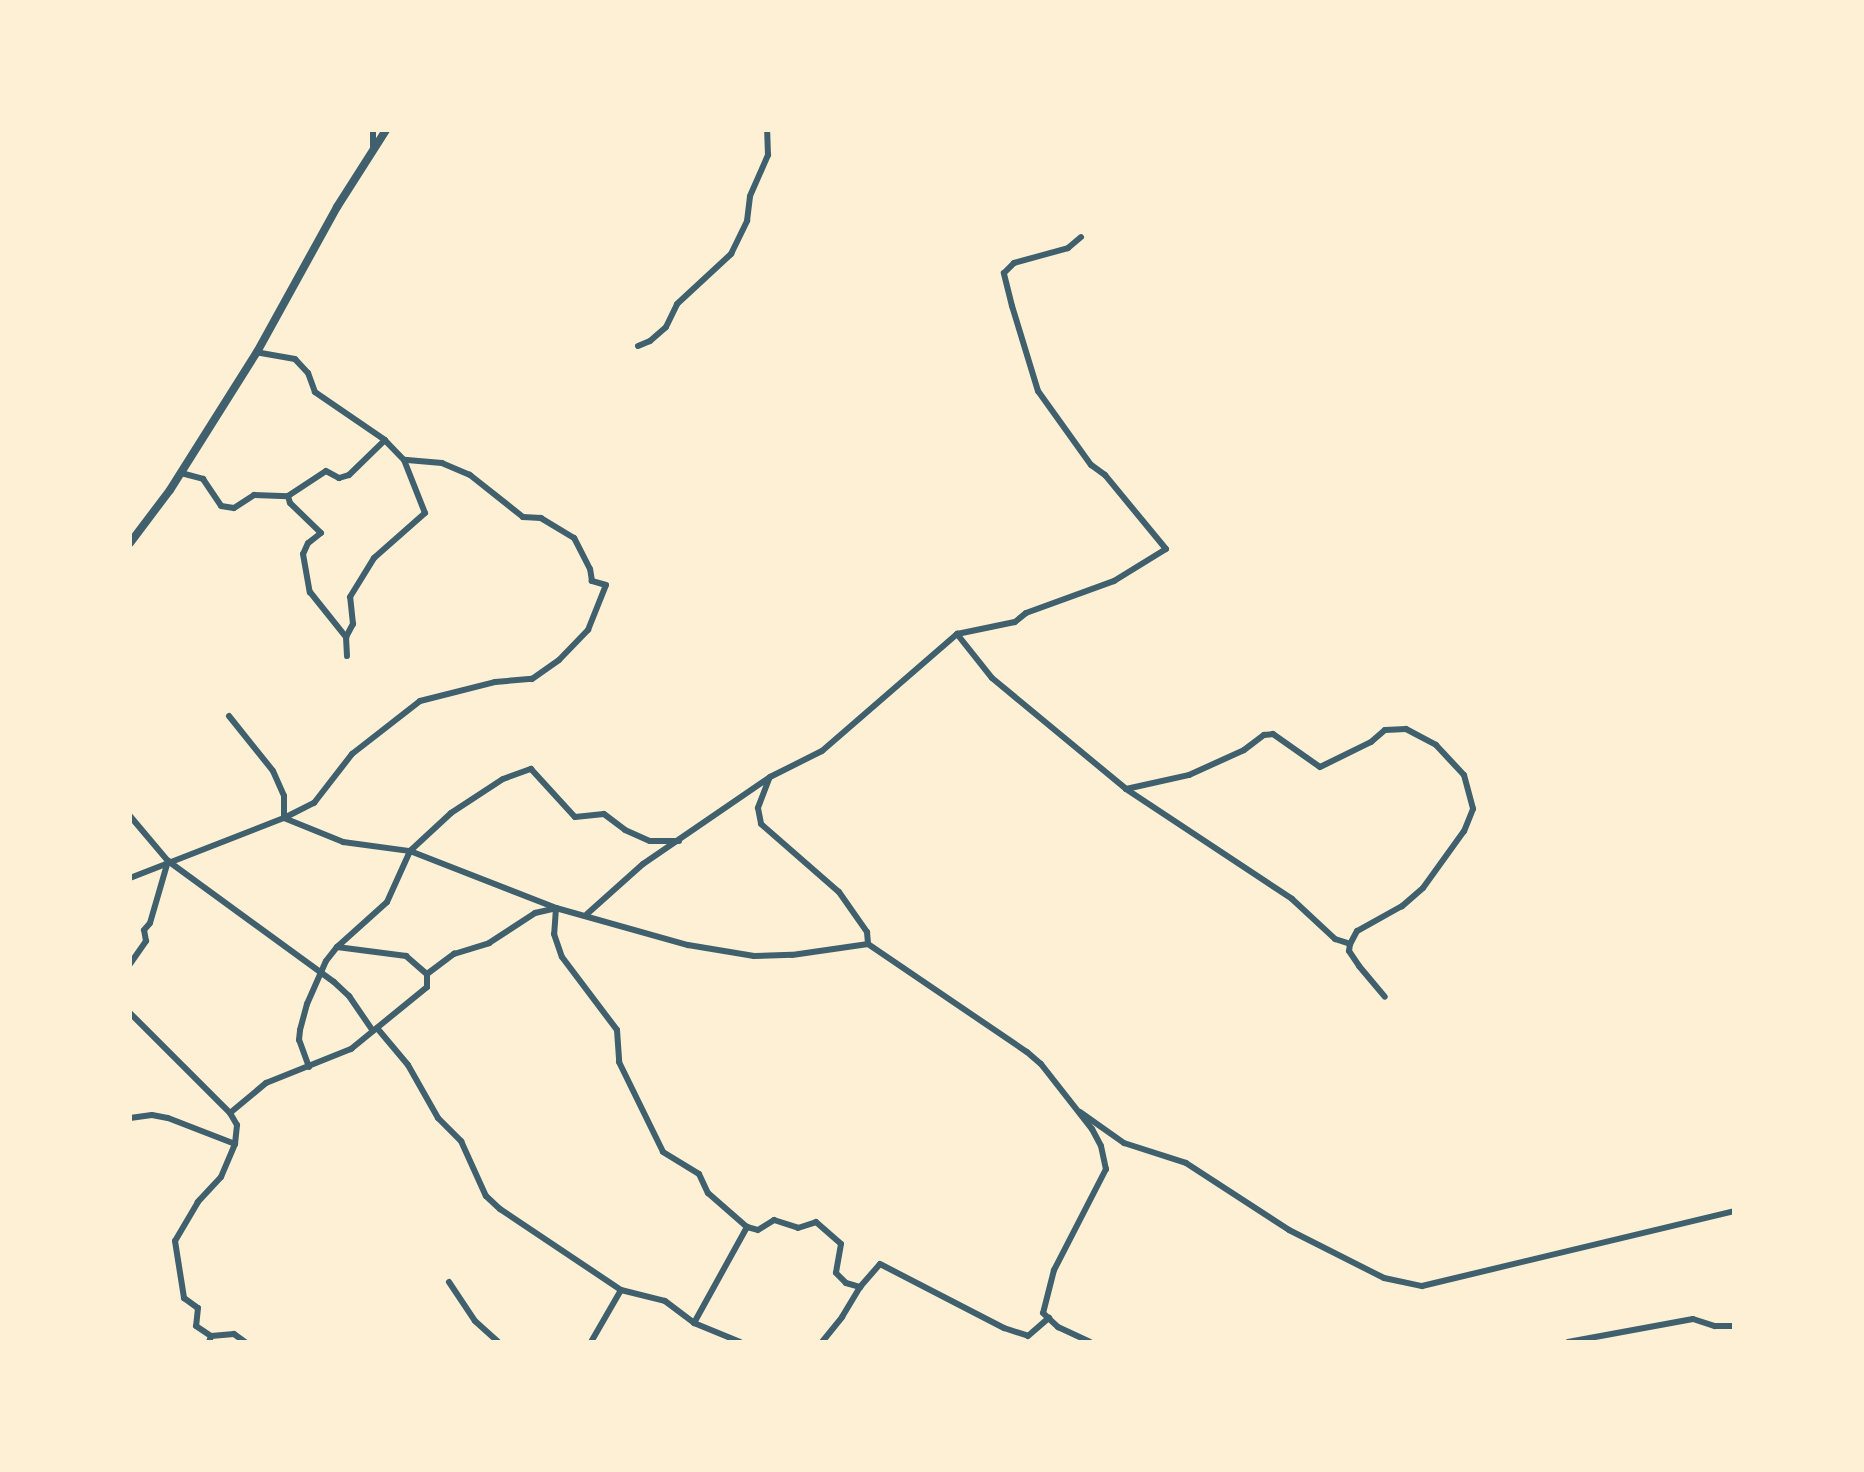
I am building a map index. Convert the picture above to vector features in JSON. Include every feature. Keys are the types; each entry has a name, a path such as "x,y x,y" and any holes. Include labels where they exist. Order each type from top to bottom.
{"street":[{"path":"373,130 373,150"},
{"path":"130,543 181,473 257,352 386,130"},
{"path":"638,346 650,341 666,327 677,304 731,254 747,221 750,196 768,155 767,130"},
{"path":"587,914 643,864 770,777 822,751 957,634 1015,622 1026,613 1114,581 1166,549 1105,475 1091,465 1038,391 1012,306 1004,273 1014,263 1068,248 1081,237"},
{"path":"257,352 295,359 308,373 315,392 385,440 404,460 425,513 374,558 350,597 353,624 346,637 347,656"},
{"path":"181,473 203,479 221,506 234,508 254,495 288,496 326,471 339,478 349,475 385,440"},
{"path":"130,878 284,818 314,803 352,754 420,701 495,682 532,679 559,660 588,630 606,585 592,581 574,538 541,518 523,517 470,475 442,463 404,460"},
{"path":"288,496 290,503 321,533 308,543 303,554 310,592 346,637"},
{"path":"957,634 992,678 1126,789 1292,899 1335,939 1350,944"},
{"path":"229,716 273,771 284,796 284,818"},
{"path":"1126,789 1189,775 1244,750 1264,735 1273,734 1320,767 1371,742 1385,730 1406,729 1436,745 1464,775 1473,809 1469,820 1423,888 1402,906 1357,931 1350,944 1349,951 1385,997"},
{"path":"309,1067 299,1040 300,1030 320,973 337,947 387,902 410,851 451,813 503,779 531,769 575,817 604,814 625,830 650,841 679,841"},
{"path":"770,777 758,808 761,824 839,892 856,912 867,932 868,944"},
{"path":"130,816 168,861 349,996 408,1065 438,1118 461,1141 486,1196 621,1290 665,1301 694,1323 740,1342"},
{"path":"284,818 343,842 410,851 556,908 587,914 688,945 754,956 792,955 868,944 1041,1064 1101,1146 1106,1169 1054,1270 1043,1313 1058,1327 1090,1342"},
{"path":"130,964 146,941 144,930 150,923 168,861"},
{"path":"427,974 454,954 462,955 489,943 535,913 556,908"},
{"path":"556,908 554,934 562,957 617,1030 619,1062 663,1152 699,1174 708,1193 747,1227 758,1230 779,1220 798,1228 816,1222 841,1244 836,1273 846,1283 860,1287"},
{"path":"230,1113 266,1083 341,1056 427,987 427,974 406,956 337,947"},
{"path":"130,1013 230,1113 237,1125 235,1144 221,1177 198,1202 175,1241 184,1298 198,1308 196,1326 210,1339 234,1334 245,1342"},
{"path":"1074,1107 1124,1143 1186,1163 1303,1237 1384,1278 1422,1286 1734,1211"},
{"path":"130,1118 152,1115 168,1118 235,1144"},
{"path":"694,1323 747,1227"},
{"path":"822,1342 880,1264 1004,1328 1028,1336 1049,1318"},
{"path":"449,1282 475,1321 498,1342"},
{"path":"591,1342 621,1290"},
{"path":"1568,1342 1693,1319 1715,1326 1734,1326"}]}
